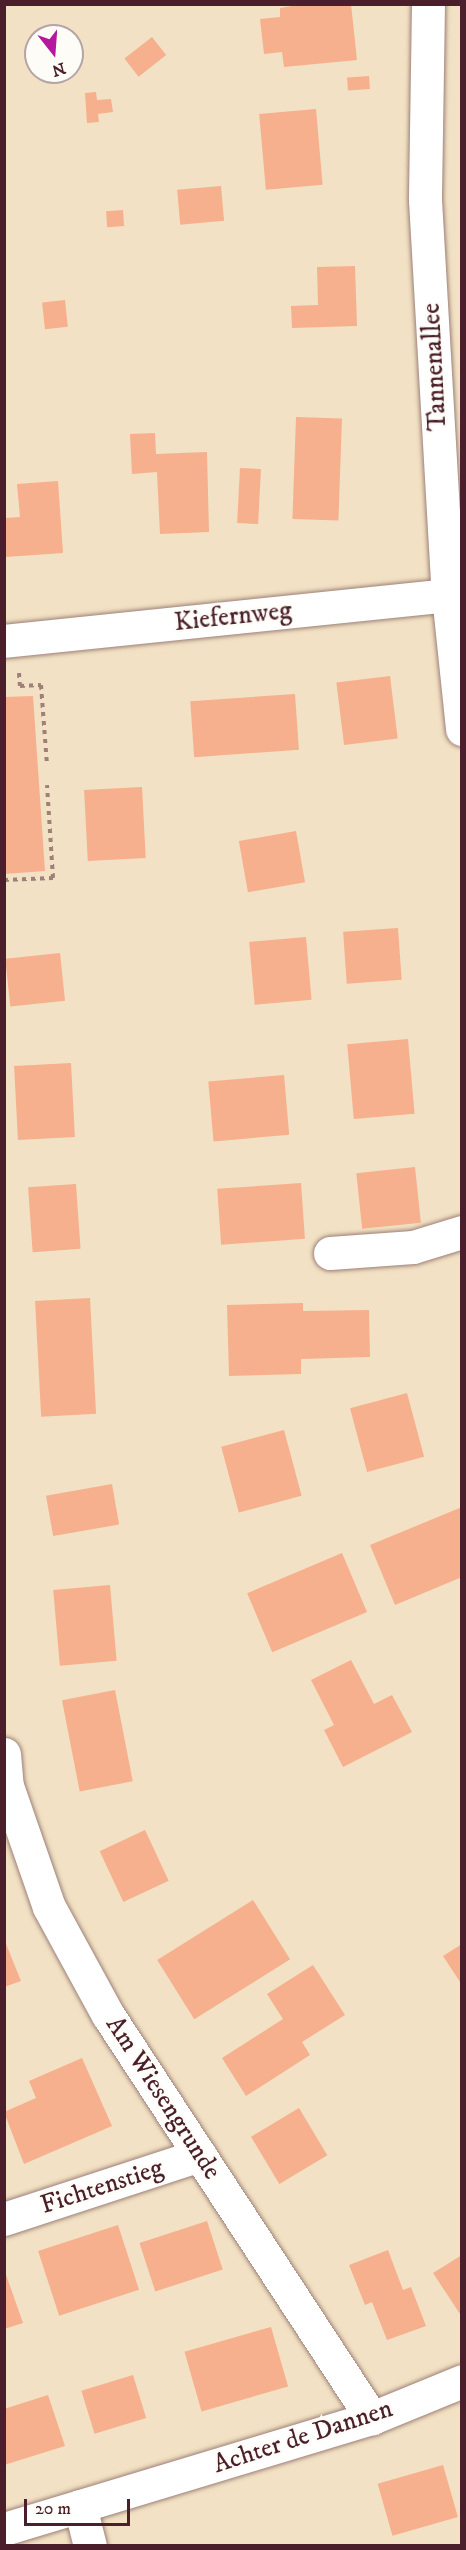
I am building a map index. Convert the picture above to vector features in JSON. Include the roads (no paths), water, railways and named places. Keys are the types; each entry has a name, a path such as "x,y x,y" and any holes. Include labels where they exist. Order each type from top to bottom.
{"street":[{"name":"Tannenallee","path":"428,4 426,200 455,595 462,729"},
{"name":"Kiefernweg","path":"11,640 455,595"},
{"path":"330,1253 413,1247 462,1232"},
{"name":"Am Wiesengrunde","path":"4,1754 7,1786 49,1907 108,2015 372,2418"},
{"name":"Fichtenstieg","path":"4,2219 200,2155"},
{"name":"Achter de Dannen","path":"4,2529 372,2418 462,2382"},
{"path":"80,2506 90,2546"}]}
